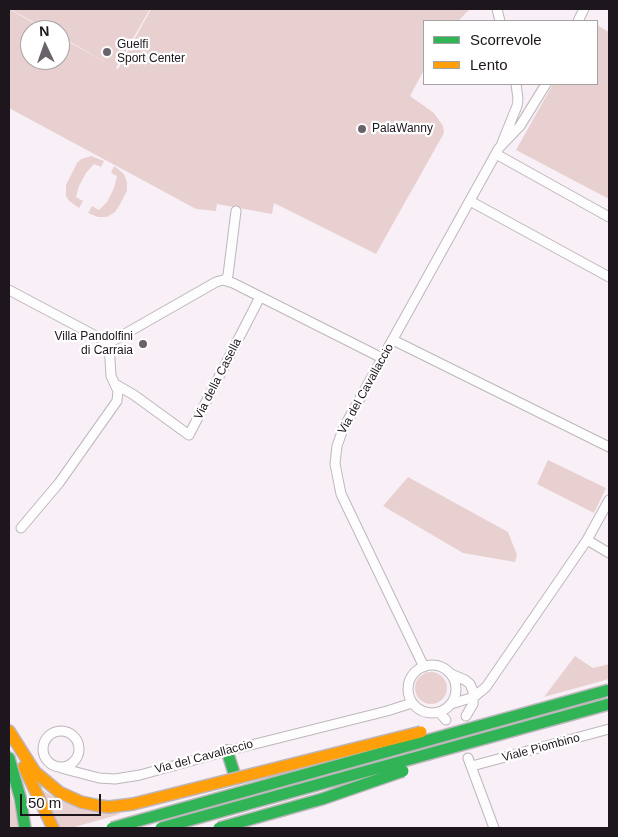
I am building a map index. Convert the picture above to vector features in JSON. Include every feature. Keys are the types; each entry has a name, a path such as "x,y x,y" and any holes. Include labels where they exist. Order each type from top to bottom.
{"highway":[{"path":"112,828 609,690"},
{"path":"161,828 609,704"},
{"path":"9,731 35,772 54,789 74,799 109,807 133,804 406,735 528,713"},
{"path":"219,828 365,785 498,735"},
{"path":"9,736 53,828"},
{"path":"227,751 234,773"},
{"path":"9,758 20,797 25,828"}],"street":[{"path":"516,85 517,106 498,151 609,217"},
{"name":"Via del Cavallaccio","path":"424,667 341,494 336,474 335,457 339,438 498,151 520,126 545,85"},
{"path":"470,201 609,277"},
{"path":"226,280 236,211"},
{"path":"109,343 216,282 226,280 382,358"},
{"path":"9,290 109,343"},
{"name":"Via della Casella","path":"115,384 134,395 189,435 260,297"},
{"path":"393,340 609,447"},
{"path":"20,528 63,478 117,401 118,391 111,376 109,343"},
{"path":"466,716 473,704 474,697 468,682 438,666 424,667 414,673 409,682 408,693 416,708 427,713 439,712 451,704 474,697 486,687 587,540 609,500"},
{"path":"587,540 609,553"},
{"path":"451,674 454,679 456,692 451,704"},
{"name":"Via del Cavallaccio","path":"83,773 76,760 80,748 76,737 65,731 53,732 44,741 43,753 50,764 100,778 127,777 376,714 412,703"},
{"path":"439,712 446,720"},
{"name":"Viale Piombino","path":"494,828 470,762 609,729"},
{"path":"61,768 67,767 76,760"}],"shaded area":[{"path":"9,9 28,20 20,20 20,70 70,70 70,43 112,66 70,42 70,20 30,20 10,9 150,9 116,68 118,69 151,9 470,9 459,20 423,20 423,72 410,96 434,113 443,126 444,133 376,254 274,203 272,214 217,204 216,211 196,209 9,108"},
{"path":"598,26 609,32 609,199 516,150 552,85 598,85"},
{"path":"91,156 104,161 101,167 94,164 86,173 79,186 76,197 83,201 79,208 69,201 66,196 66,185 77,163 81,159"},
{"path":"114,166 124,174 127,182 127,191 119,206 115,212 107,217 98,217 88,213 92,206 99,210 107,202 114,188 117,176 111,173"},
{"path":"548,460 606,488 594,513 537,484"},
{"path":"408,477 508,532 517,555 515,562 463,553 383,506"},
{"path":"575,656 593,668 609,664 609,679 544,697"},
{"path":"431,672 437,673 442,677 446,682 446,694 442,699 437,703 431,704 425,703 420,699 416,694 415,688 416,682 420,677 425,673"},
{"path":"9,785 19,828 9,828"},
{"path":"38,787 58,800 121,814 71,828 58,828"}],"traffic: fast":[{"path":"112,828 609,690"},
{"path":"161,828 609,704"},
{"path":"227,751 234,773"},
{"path":"9,758 20,797 25,828"},
{"path":"219,828 322,799 403,771"}],"traffic: slow":[{"path":"9,731 35,772 59,792 81,802 100,806 109,807 133,804"},
{"path":"133,804 421,732"},
{"path":"24,767 53,828"}],"place":[{"name":"Guelfi Sport Center","path":"107,52"},
{"name":"PalaWanny","path":"362,129"},
{"name":"Villa Pandolfini di Carraia","path":"143,344"}]}
